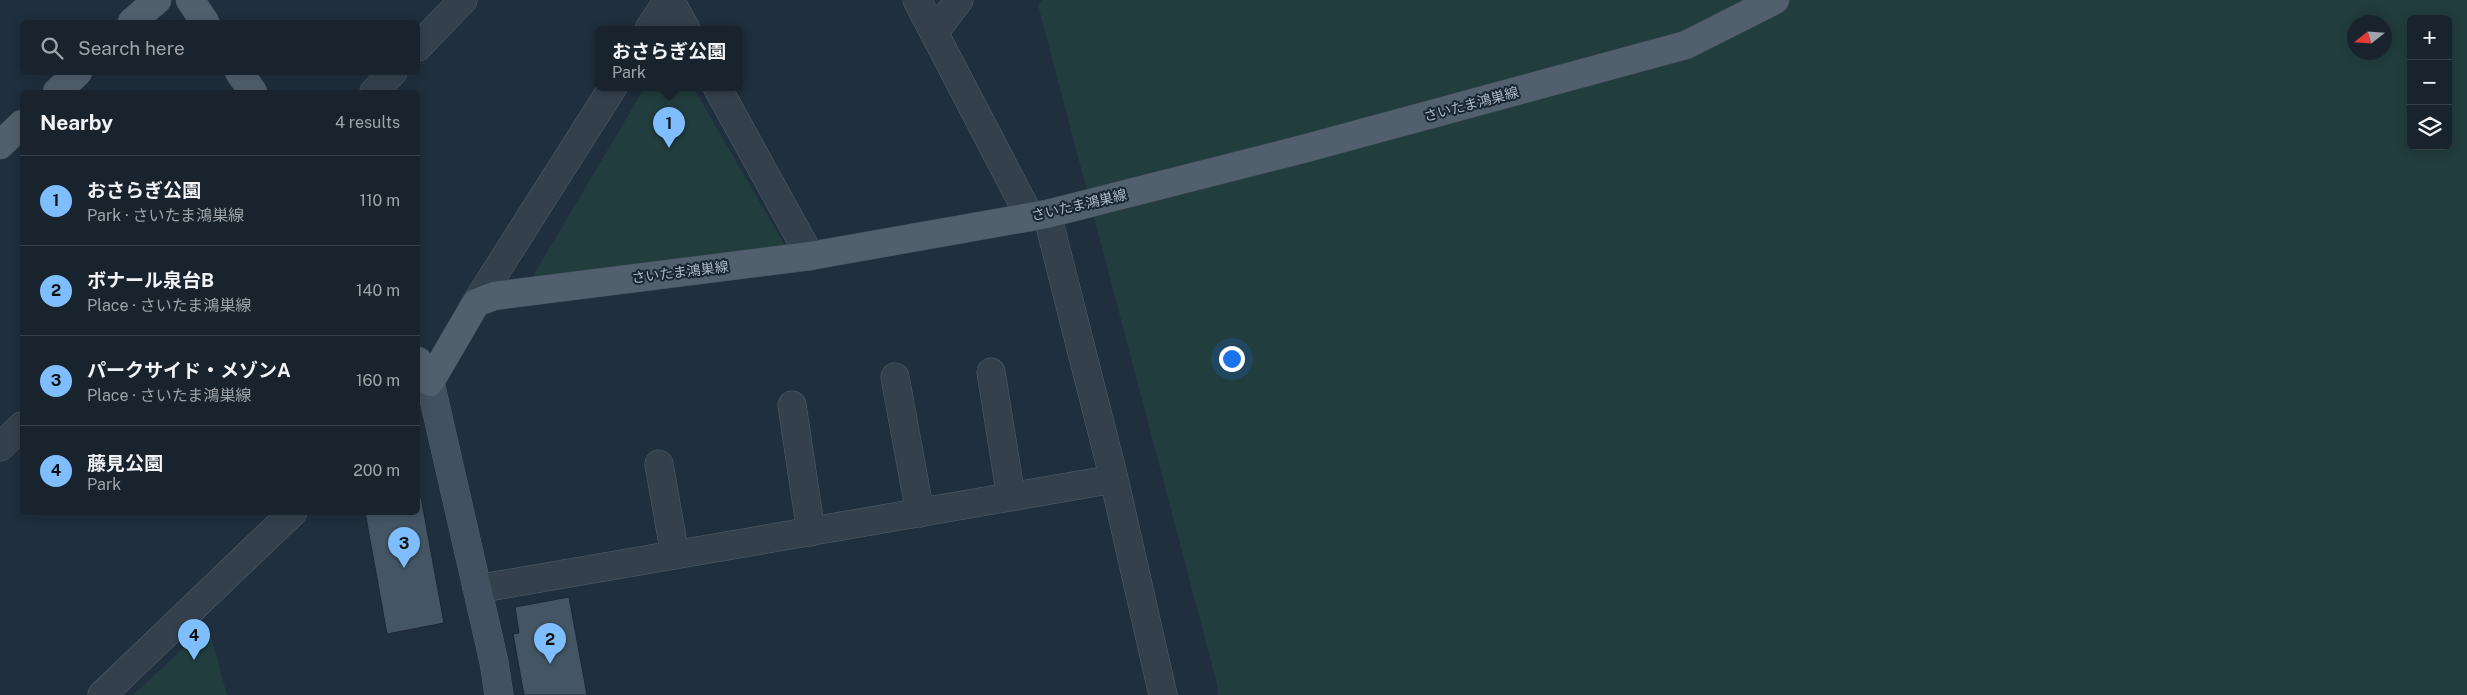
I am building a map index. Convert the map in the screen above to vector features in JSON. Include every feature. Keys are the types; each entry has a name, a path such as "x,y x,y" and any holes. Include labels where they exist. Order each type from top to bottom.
{"main road":[{"path":"134,20 156,0"},
{"path":"190,0 204,20"},
{"name":"さいたま鴻巣線","path":"476,303 494,296 810,256 1038,215 1303,149 1686,45 1775,0"},
{"path":"59,90 75,75"},
{"path":"241,75 252,90"},
{"path":"0,145 20,126"},
{"path":"422,379 476,303"}],"street":[{"path":"420,45 463,0"},
{"path":"651,26 669,0 684,26"},
{"path":"917,0 1038,215 1114,479 1163,695"},
{"path":"934,33 959,0"},
{"path":"376,90 390,75"},
{"path":"476,303 610,91"},
{"path":"719,91 810,256"},
{"path":"990,372 1012,497"},
{"path":"895,377 920,513"},
{"path":"422,379 477,589 494,662 499,695"},
{"path":"792,405 811,532"},
{"path":"0,447 20,428"},
{"path":"659,464 675,555"},
{"path":"477,589 1114,479"},
{"path":"102,695 290,515"}],"green space":[{"path":"1042,0 2467,0 2467,695 1218,695 1217,684 1038,5"},
{"path":"643,91 695,91 787,249 527,286"},
{"path":"208,625 227,695 133,695"}],"building":[{"path":"420,497 444,623 387,634 366,515 420,515"},
{"path":"569,597 587,695 524,695 513,634 519,633 515,607"}],"place":[{"name":"おさらぎ公園","path":"669,148"},
{"name":"パークサイド・メゾンA","path":"404,568"},
{"name":"藤見公園","path":"194,660"},
{"name":"ボナール泉台B","path":"550,664"}]}
